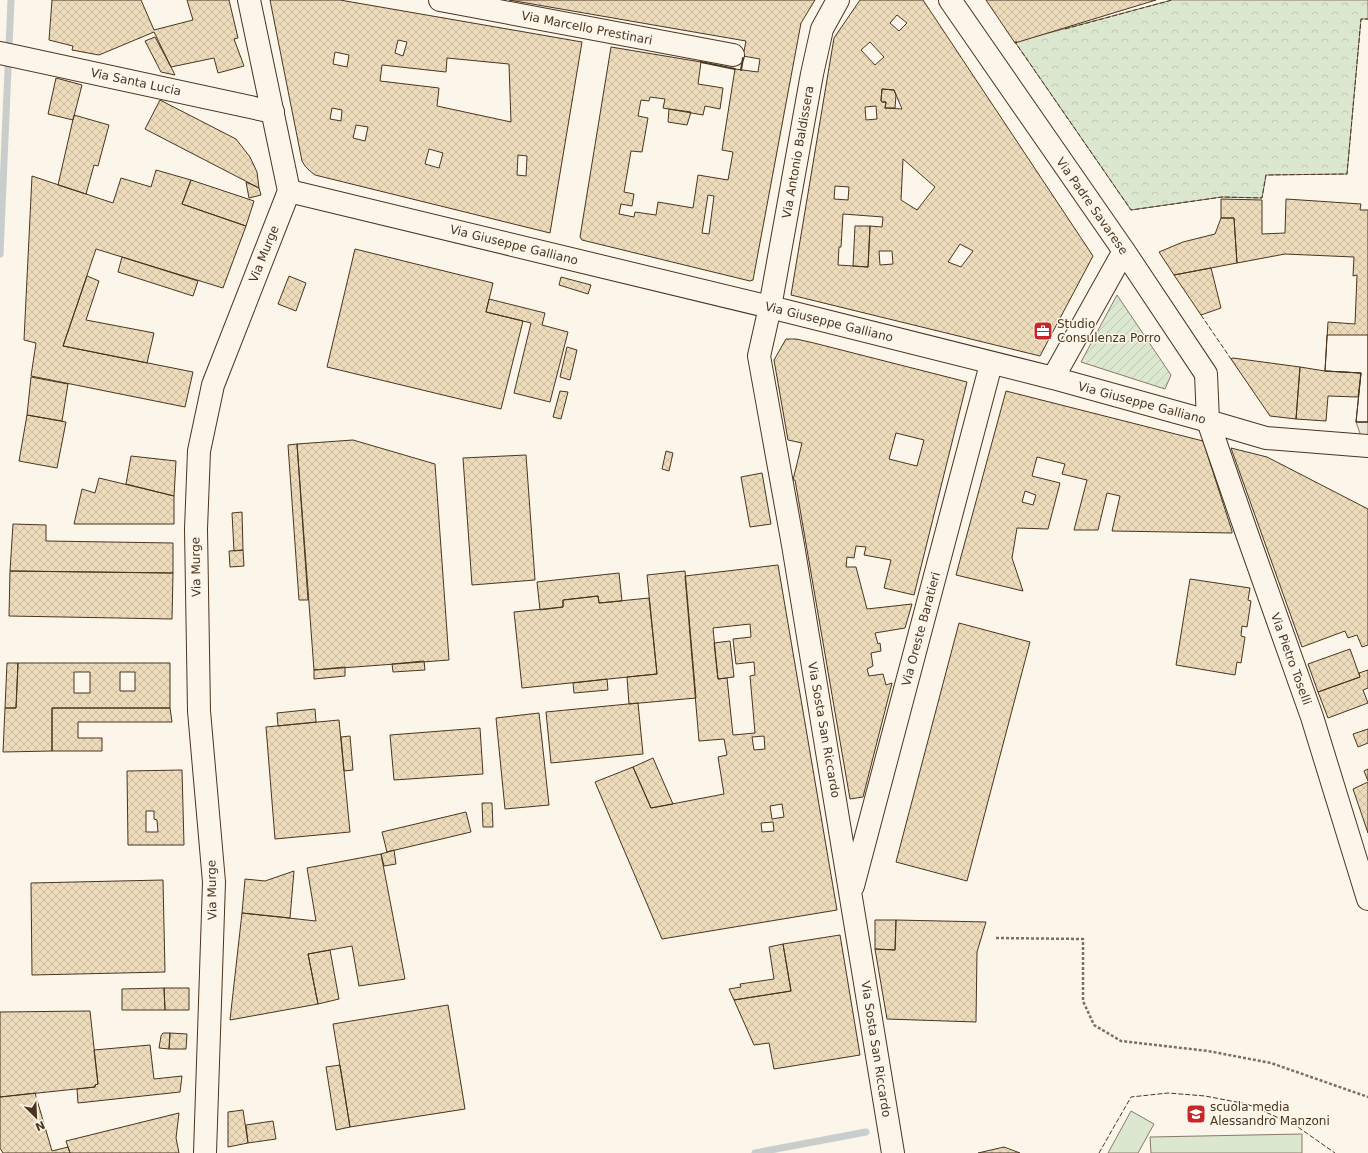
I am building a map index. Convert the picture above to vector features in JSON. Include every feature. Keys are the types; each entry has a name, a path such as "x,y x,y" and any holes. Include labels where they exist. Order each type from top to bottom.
{"street":[{"path":"249,0 290,191"},
{"name":"Via Marcello Prestinari","path":"440,0 733,55"},
{"name":"Via Antonio Baldissera","path":"770,307 820,36 822,29 838,0"},
{"name":"Via Padre Savarese","path":"950,0 1124,251 1206,374 1208,421"},
{"name":"Via Santa Lucia","path":"0,53 273,112"},
{"name":"Via Giuseppe Galliano","path":"290,191 770,307 992,364 1053,378 1266,438 1368,446"},
{"name":"Via Murge","path":"205,1153 214,882 199,711 196,528 199,451 213,385 290,191"},
{"path":"1053,378 1124,251"},
{"name":"Via Sosta San Riccardo","path":"770,307 759,356 793,545 893,1153"},
{"name":"Via Oreste Baratieri","path":"851,894 992,364"},
{"name":"Via Pietro Toselli","path":"1208,421 1248,539 1312,717 1368,899"}],"path":[{"path":"996,938 1083,940 1083,1001 1094,1025 1121,1041 1208,1051 1271,1063 1368,1097"}],"green space":[{"path":"1172,0 1368,0 1368,19 1361,19 1347,174 1266,175 1262,198 1222,197 1131,210 1015,42"},
{"path":"1117,295 1171,375 1165,389 1081,362"},
{"path":"1131,1111 1154,1124 1138,1153 1108,1153"},
{"path":"1302,1134 1302,1153 1151,1153 1150,1137"}],"shaded area":[{"path":"1356,422 1368,422 1368,456"}],"building":[{"path":"52,0 141,0 154,30 193,20 187,0 229,0 238,38 234,39 244,66 218,73 214,58 171,67 154,32 99,55 72,50 73,46 49,40"},
{"path":"270,0 340,0 582,42 550,233 315,175 305,166 302,161","holes":["398,40 407,42 403,56 395,53","335,52 349,55 347,67 333,64","447,58 509,64 511,122 437,106 439,88 380,81 382,65 446,72","332,108 342,110 341,121 330,119","356,125 368,127 365,141 353,138","429,149 443,153 439,168 425,164","518,155 527,156 526,176 517,175"]},
{"path":"509,0 815,0 801,23 753,280 750,281 582,240 580,237 611,47 701,62 698,84 723,88 720,109 705,106 703,115 663,108 665,99 650,97 649,101 641,100 638,116 648,118 642,152 631,151 624,192 634,194 632,206 621,204 619,214 634,217 635,212 656,215 658,202 693,208 698,175 728,180 733,152 722,150 735,69 758,72 760,59 743,56 746,41","holes":["708,195 714,196 709,234 702,233"]},
{"path":"860,0 923,0 1093,256 1040,356 791,295 834,38","holes":["897,15 907,23 899,31 890,23","870,42 884,57 875,65 861,50","882,89 894,90 902,109 885,108 886,102 882,102","876,106 877,119 866,120 865,107","903,159 935,187 917,210 901,200","835,186 849,187 848,200 834,199","843,214 883,217 882,227 870,226 868,267 838,265 839,247 841,247","960,244 973,251 961,267 948,262","879,251 892,251 893,264 880,265"]},
{"path":"986,0 1156,0 1015,43"},
{"path":"155,37 175,75 161,72 145,41"},
{"path":"56,78 82,85 73,120 48,114"},
{"path":"882,89 894,90 896,95 895,108 885,108 886,102 881,101"},
{"path":"160,100 236,139 250,157 257,172 259,188 145,129"},
{"path":"669,109 691,112 687,125 668,122"},
{"path":"74,115 109,125 98,166 94,165 86,194 58,185"},
{"path":"156,170 191,180 182,204 246,226 223,288 96,249 63,346 193,372 185,407 31,376 36,343 24,340 32,176 113,203 121,178 151,187"},
{"path":"191,180 254,201 246,226 182,204"},
{"path":"246,182 259,188 261,195 249,198"},
{"path":"1221,199 1262,200 1262,234 1285,233 1286,199 1361,204 1360,210 1368,210 1368,422 1356,422 1361,373 1325,371 1328,322 1355,324 1357,275 1353,276 1354,257 1285,254 1237,263 1234,218 1221,218"},
{"path":"1221,218 1234,218 1237,263 1174,275 1159,252 1183,242 1215,234"},
{"path":"855,226 870,226 868,267 853,266"},
{"path":"355,249 493,283 486,312 523,321 501,409 327,367"},
{"path":"122,257 198,281 193,296 118,272"},
{"path":"1211,268 1221,308 1201,315 1174,275"},
{"path":"87,276 99,281 86,320 154,333 147,363 63,346"},
{"path":"289,276 306,283 296,311 278,304"},
{"path":"561,277 591,285 588,294 559,285"},
{"path":"489,299 545,313 542,325 568,332 550,402 514,393 531,323 486,312"},
{"path":"1327,335 1368,335 1368,422 1356,422 1361,373 1325,371"},
{"path":"786,339 796,339 967,382 914,595 884,588 891,560 864,555 866,547 856,546 854,558 847,557 846,567 856,567 867,609 912,604 905,628 875,633 878,644 880,643 881,651 871,653 873,666 867,669 869,676 883,674 886,685 892,683 863,797 850,799 795,480 793,480 802,443 788,440 774,360","holes":["896,433 924,440 917,466 889,459"]},
{"path":"567,347 577,350 570,380 560,377"},
{"path":"1233,358 1300,367 1296,419 1270,416 1231,359"},
{"path":"1300,367 1325,371 1361,373 1358,397 1328,396 1326,421 1296,419"},
{"path":"31,377 68,384 62,421 27,415"},
{"path":"560,391 568,392 561,419 553,417"},
{"path":"1006,391 1203,441 1232,533 1112,531 1120,496 1107,493 1098,530 1074,530 1087,480 1062,474 1065,464 1037,457 1032,476 1060,483 1048,529 1017,528 1012,558 1023,591 956,575","holes":["1025,491 1036,495 1033,505 1022,502"]},
{"path":"27,415 66,422 57,468 19,461"},
{"path":"353,440 435,464 449,660 314,670 297,444"},
{"path":"297,444 308,600 299,600 288,445"},
{"path":"1231,448 1267,457 1368,509 1368,645 1362,647 1357,635 1348,638 1345,631 1302,647"},
{"path":"666,451 673,453 669,471 662,469"},
{"path":"526,455 535,580 472,585 463,458"},
{"path":"131,456 176,461 174,496 126,484"},
{"path":"762,473 771,524 750,527 741,477"},
{"path":"99,478 174,496 174,524 74,524 82,489 95,493"},
{"path":"242,512 243,550 234,551 232,513"},
{"path":"13,524 46,525 46,541 173,543 173,573 10,571"},
{"path":"243,550 244,566 230,567 229,551"},
{"path":"778,565 837,910 662,939 595,782 633,767 651,808 724,794 718,757 727,755 724,739 699,741 685,576","holes":["750,624 751,637 733,639 736,664 754,662 755,675 750,676 755,733 733,735 727,678 718,679 713,628","764,736 765,749 754,750 752,737","782,804 784,817 772,819 770,806","773,822 774,831 762,832 761,823"]},
{"path":"10,571 173,573 172,619 9,616"},
{"path":"685,571 696,698 629,704 627,677 657,674 647,575"},
{"path":"619,573 622,601 599,603 598,596 563,600 563,607 540,610 537,582"},
{"path":"1190,579 1250,588 1248,600 1251,601 1247,627 1242,626 1241,636 1245,637 1241,663 1237,662 1235,675 1176,665"},
{"path":"598,596 599,603 649,598 657,674 522,688 514,612 563,607 563,600"},
{"path":"959,623 1030,642 967,881 896,862"},
{"path":"730,641 734,677 718,679 714,643"},
{"path":"1350,649 1360,677 1318,692 1308,664"},
{"path":"424,661 425,670 393,672 392,664"},
{"path":"7,663 18,663 16,708 5,708"},
{"path":"18,663 170,663 170,708 52,708 52,751 3,752 5,708 16,708","holes":["74,672 90,672 90,693 74,693","120,672 135,672 135,691 120,691"]},
{"path":"345,667 345,676 314,679 314,670"},
{"path":"1368,670 1368,688 1363,690 1368,703 1328,718 1318,692 1360,677 1359,673"},
{"path":"607,679 608,690 574,693 573,683"},
{"path":"638,703 643,754 551,763 546,712"},
{"path":"52,708 170,708 172,722 78,722 78,738 102,738 102,751 52,751"},
{"path":"315,709 316,722 278,726 277,713"},
{"path":"539,713 549,805 505,809 496,718"},
{"path":"339,720 350,832 275,839 266,727"},
{"path":"480,728 483,774 394,780 390,735"},
{"path":"1368,729 1368,743 1358,747 1353,734"},
{"path":"350,736 353,770 344,771 341,737"},
{"path":"653,758 673,804 651,808 633,767"},
{"path":"1368,769 1368,781 1364,771"},
{"path":"182,770 184,845 128,845 127,771","holes":["146,811 154,811 154,819 157,820 158,832 146,832"]},
{"path":"1368,782 1368,833 1353,789"},
{"path":"482,803 492,803 493,827 483,827"},
{"path":"466,812 471,832 387,852 382,832"},
{"path":"394,850 396,864 384,866 381,854"},
{"path":"381,854 405,979 359,986 352,946 308,954 318,1004 230,1020 242,913 316,921 307,868"},
{"path":"294,871 290,918 242,913 245,879 265,881"},
{"path":"163,880 165,972 32,975 31,883"},
{"path":"875,920 896,920 895,950 875,949"},
{"path":"896,920 986,922 977,952 976,1022 887,1019 875,949 895,950"},
{"path":"840,935 860,1055 774,1069 769,1043 754,1045 734,1000 791,991 783,944"},
{"path":"783,944 791,991 734,1000 729,989 741,987 740,984 774,979 769,947"},
{"path":"330,950 339,999 318,1004 308,954"},
{"path":"164,988 189,988 189,1010 165,1010"},
{"path":"164,988 165,1010 122,1010 122,989"},
{"path":"448,1005 465,1109 350,1127 333,1024"},
{"path":"90,1011 98,1084 95,1085 95,1087 0,1097 0,1012"},
{"path":"163,1033 170,1033 169,1049 159,1048"},
{"path":"170,1033 187,1034 186,1049 169,1049"},
{"path":"150,1045 154,1079 182,1076 180,1092 78,1103 77,1089 95,1087 95,1085 98,1084 94,1050"},
{"path":"340,1065 350,1127 336,1130 326,1067"},
{"path":"35,1093 52,1151 68,1147 70,1153 3,1153 0,1148 0,1097"},
{"path":"243,1110 248,1143 228,1147 228,1112"},
{"path":"179,1113 176,1138 179,1153 70,1153 66,1141"},
{"path":"273,1121 276,1139 248,1143 246,1125"},
{"path":"1004,1147 1020,1153 978,1153"}],"waterway":[{"path":"0,254 11,0"},
{"path":"755,1153 866,1132"}],"fence":[{"path":"1065,29 1172,0"},
{"path":"1017,42 1015,42 1131,210 1222,197 1262,198 1266,175 1347,174 1361,19 1368,19"},
{"path":"1201,315 1231,359"},
{"path":"1099,1153 1131,1097 1168,1093 1205,1096 1247,1104 1295,1125 1335,1153"}],"wall":[{"path":"741,70 743,58"},
{"path":"701,62 735,69"}],"place":[{"name":"Studio Consulenza Porro","path":"1043,331"},
{"name":"scuola media Alessandro Manzoni","path":"1196,1114"}]}
